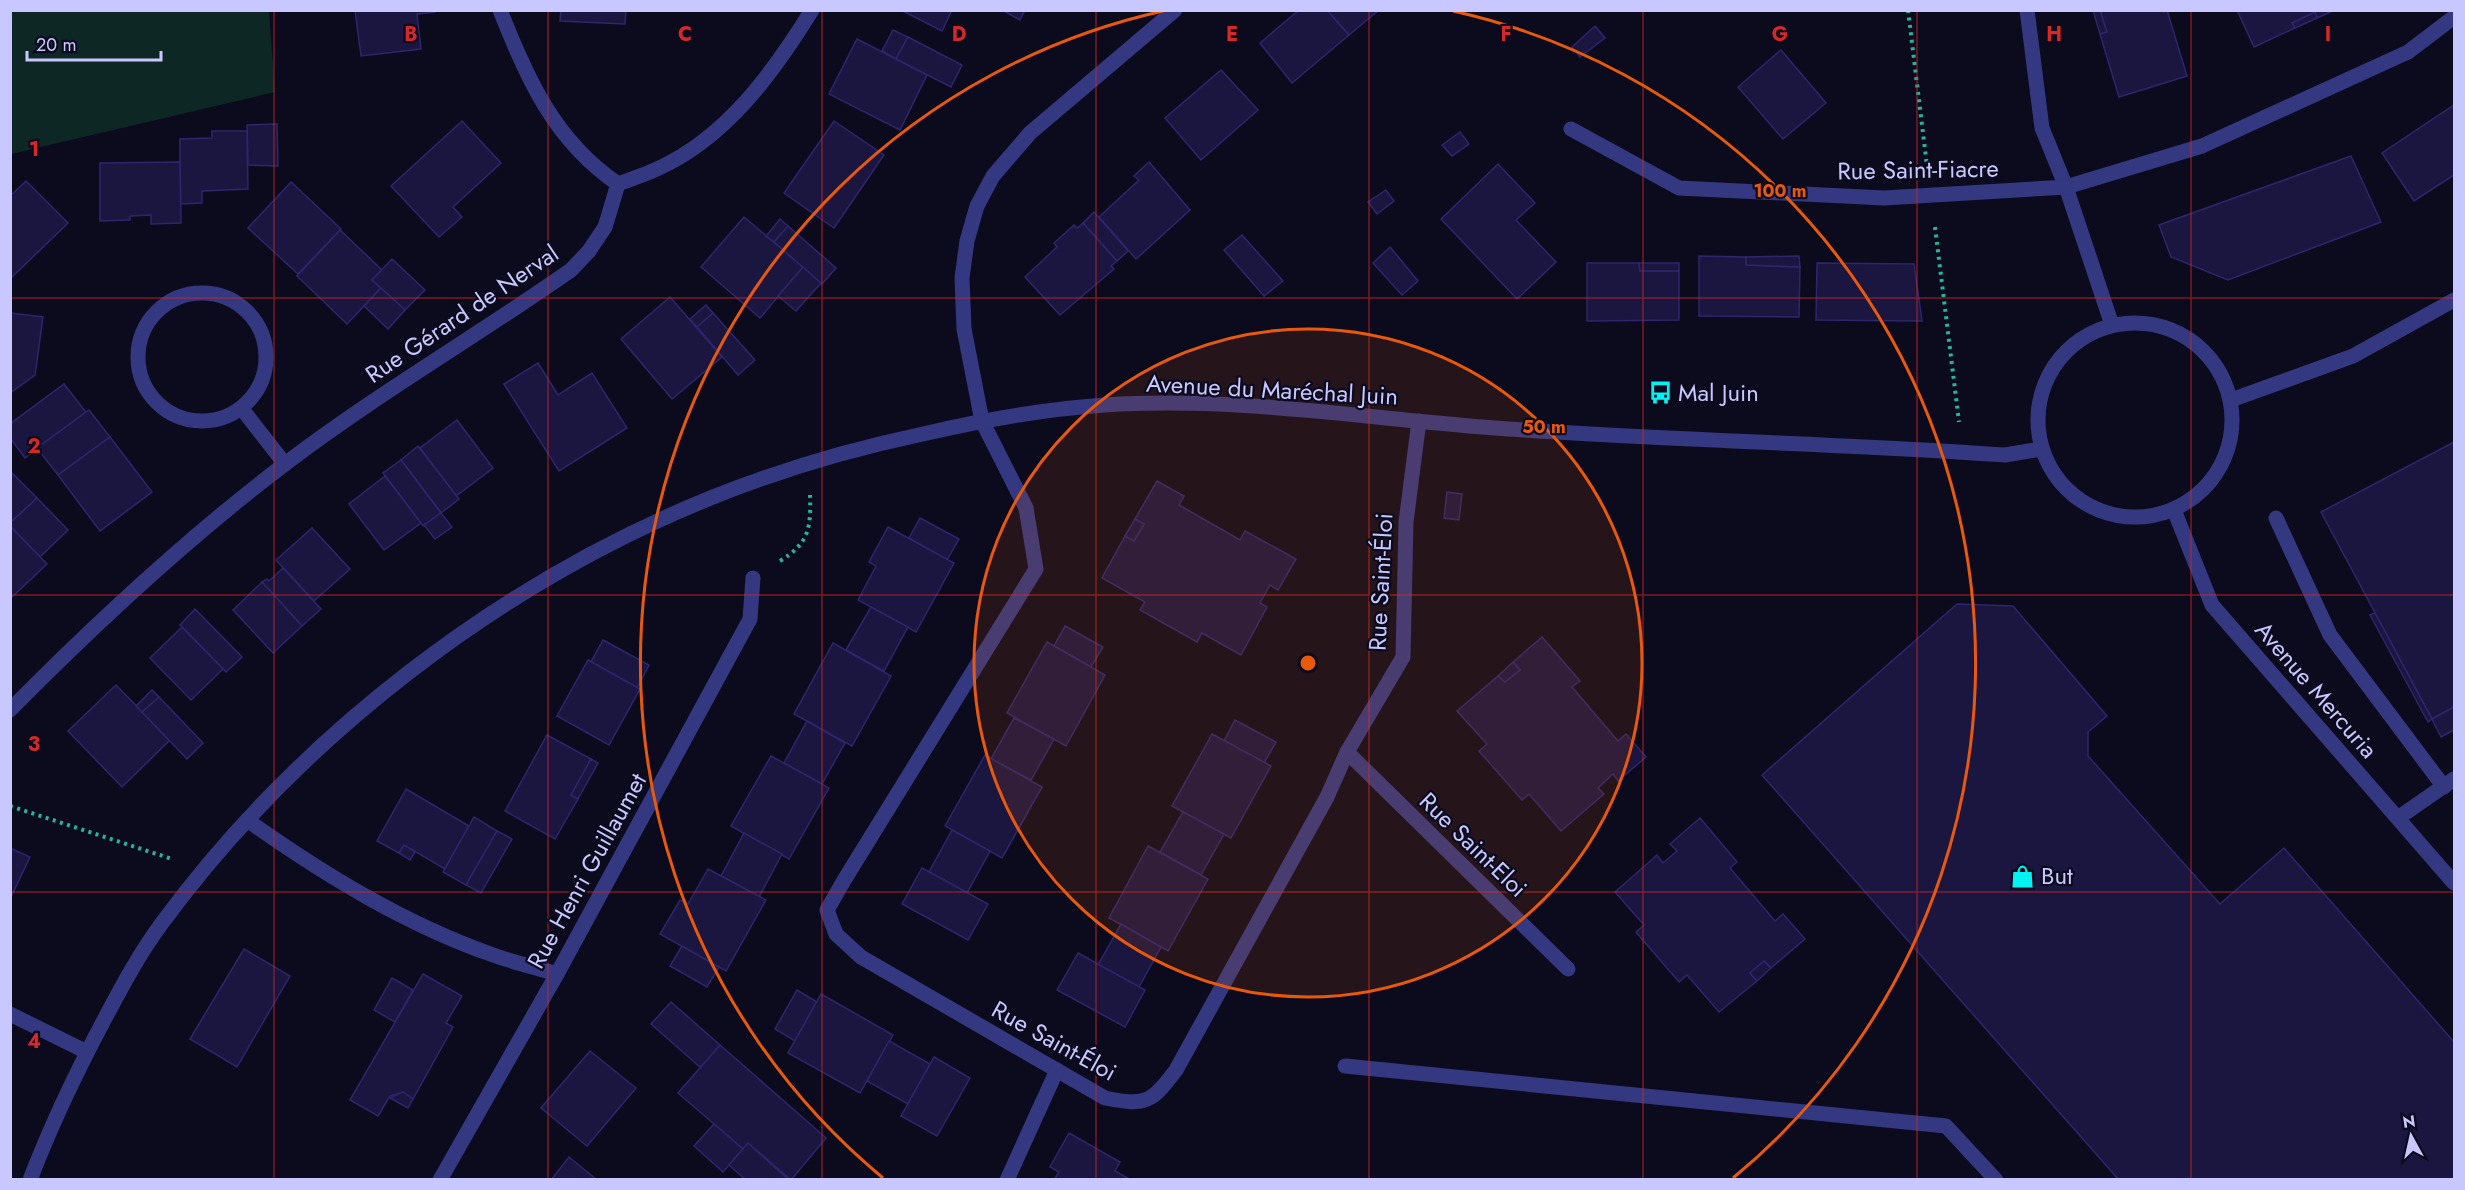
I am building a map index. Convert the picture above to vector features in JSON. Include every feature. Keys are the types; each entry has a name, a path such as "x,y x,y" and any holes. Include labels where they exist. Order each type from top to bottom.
{"street":[{"path":"500,10 518,54 554,123 597,170 618,184 658,168 705,139 748,100 776,67 813,10"},
{"name":"Rue Saint-Éloi","path":"1175,10 1030,133 993,176 977,206 967,241 962,278 964,329 982,421 1026,508 1036,569 843,882 828,910 836,934 861,957 1105,1098 1132,1103 1157,1095 1176,1070 1327,796 1347,752 1403,657 1406,522 1419,422"},
{"path":"2027,10 2042,128 2066,187 2112,325"},
{"name":"Rue Saint-Fiacre","path":"1571,129 1679,188 1884,198 2066,187 2202,146 2408,52 2454,17"},
{"name":"Rue Gérard de Nerval","path":"10,710 125,596 199,532 285,464 358,411 571,270 589,251 605,227 618,184"},
{"path":"208,292 238,302 259,324 268,354 262,385 242,409 213,421 192,420 182,419 155,402 140,375 138,344 152,316 177,297 208,292"},
{"path":"2231,400 2352,356 2454,300"},
{"path":"2144,322 2174,330 2200,347 2220,370 2231,400 2232,433 2222,465 2202,491 2174,510 2142,517 2109,514 2079,500 2055,478 2041,449 2037,417 2043,386 2059,358 2083,336 2112,325 2144,322"},
{"name":"Avenue du Maréchal Juin","path":"30,1179 64,1098 129,974 160,925 247,820 347,722 478,623 556,573 629,535 714,496 881,443 982,421 1102,405 1157,403 1234,405 1510,430 2005,455 2041,449"},
{"path":"242,409 285,464"},
{"name":"Avenue Mercuria","path":"2174,510 2212,605 2454,883"},
{"path":"2276,518 2330,635 2449,783 2398,818"},
{"name":"Rue Henri Guillaumet","path":"440,1179 557,974 750,619 753,578"},
{"name":"Rue Saint-Eloi","path":"1347,752 1568,969"},
{"path":"247,820 350,888 440,933 496,956 557,974"},
{"path":"10,1014 87,1052"},
{"path":"1345,1066 1946,1126 1996,1179"},
{"path":"1007,1179 1057,1070"}],"path":[{"path":"1908,10 1962,452"},
{"path":"753,578 798,550 811,523 808,465"},
{"path":"10,806 204,870"}],"green space":[{"path":"10,11 269,11 275,92 11,154"}],"building":[{"path":"355,10 435,10 435,12 417,14 421,49 361,56"},
{"path":"561,10 626,10 625,24 560,21"},
{"path":"901,10 952,10 942,31"},
{"path":"1002,10 1025,10 1020,20"},
{"path":"1299,10 1327,10 1349,35 1292,83 1260,43"},
{"path":"1327,10 1379,10 1349,35"},
{"path":"2093,10 2100,10 2107,32 2100,34"},
{"path":"2100,10 2167,10 2187,76 2119,97 2100,34 2107,32"},
{"path":"2237,10 2335,10 2317,18 2315,12 2292,23 2295,28 2254,47"},
{"path":"2315,12 2317,18 2295,28 2292,23"},
{"path":"1595,26 1605,38 1580,57 1572,47"},
{"path":"893,30 908,37 896,59 882,51"},
{"path":"908,37 962,65 951,87 896,59"},
{"path":"857,39 927,75 900,130 829,94"},
{"path":"1781,50 1826,103 1783,139 1738,87"},
{"path":"1221,70 1258,110 1201,160 1165,118"},
{"path":"2454,105 2454,175 2414,201 2382,153"},
{"path":"462,121 501,163 453,207 462,217 439,237 391,186"},
{"path":"834,121 884,155 834,228 784,193"},
{"path":"277,124 278,166 248,165 247,125"},
{"path":"212,131 247,131 248,189 202,191 202,203 180,204 180,139 212,138"},
{"path":"1460,132 1469,144 1452,156 1442,145"},
{"path":"2351,156 2381,222 2228,280 2171,257 2159,225"},
{"path":"180,162 181,223 151,224 151,215 130,216 130,220 100,221 100,163"},
{"path":"1149,162 1190,210 1136,259 1099,217 1139,180 1134,176"},
{"path":"1498,164 1535,203 1516,220 1556,262 1517,299 1441,219"},
{"path":"26,181 68,223 10,279 10,196"},
{"path":"291,182 341,229 298,274 248,228"},
{"path":"1386,190 1394,201 1377,214 1368,202"},
{"path":"1094,212 1128,251 1117,261 1083,223"},
{"path":"744,217 803,267 760,318 701,267"},
{"path":"780,219 788,226 774,242 766,236"},
{"path":"1083,223 1117,261 1111,266 1114,269 1060,315 1025,277 1057,247 1054,243 1074,225 1077,228"},
{"path":"788,226 836,268 822,284 774,242"},
{"path":"340,230 382,270 372,280 381,288 347,324 297,276"},
{"path":"1242,235 1283,281 1264,296 1224,250"},
{"path":"1390,247 1418,281 1402,295 1373,263"},
{"path":"1699,256 1746,257 1746,265 1800,267 1799,317 1699,316"},
{"path":"1799,256 1800,267 1746,265 1746,257"},
{"path":"392,259 425,290 405,310 372,280"},
{"path":"1587,263 1639,263 1640,271 1679,271 1679,320 1587,321"},
{"path":"1639,263 1679,263 1679,271 1640,271"},
{"path":"1817,263 1914,264 1922,321 1816,320"},
{"path":"803,267 821,283 796,311 778,296"},
{"path":"381,288 405,310 388,329 364,306"},
{"path":"670,297 722,357 672,399 621,339"},
{"path":"706,305 713,313 697,327 690,319"},
{"path":"10,313 43,317 35,375 10,393"},
{"path":"713,313 755,360 738,375 697,327"},
{"path":"538,363 558,395 592,373 627,428 559,471 504,384"},
{"path":"64,384 86,412 25,458 10,438 10,424"},
{"path":"89,410 110,437 58,475 37,448"},
{"path":"457,420 493,468 456,496 420,448"},
{"path":"110,437 152,492 100,531 58,475"},
{"path":"2454,442 2454,707 2432,719 2321,512"},
{"path":"418,446 459,499 441,513 401,460"},
{"path":"401,460 441,513 423,526 383,473"},
{"path":"10,471 37,498 10,523"},
{"path":"385,476 421,523 384,550 349,504"},
{"path":"1157,481 1184,496 1179,505 1240,540 1245,531 1296,559 1278,590 1270,585 1260,603 1267,607 1241,655 1202,633 1197,642 1140,610 1145,602 1102,578 1125,536 1134,541 1144,524 1135,519"},
{"path":"1447,492 1462,494 1459,520 1444,518"},
{"path":"37,498 68,530 40,557 10,526 10,523"},
{"path":"441,513 452,527 435,539 424,525"},
{"path":"920,518 959,539 947,560 909,538"},
{"path":"1135,519 1144,524 1134,541 1125,536"},
{"path":"10,526 47,564 10,599"},
{"path":"888,527 954,563 916,632 858,600 876,566 869,562"},
{"path":"312,528 350,569 314,601 276,560"},
{"path":"283,568 321,609 302,626 262,582 267,579 269,581"},
{"path":"262,582 302,626 273,653 233,610"},
{"name":"But","path":"1957,604 2013,606 2107,716 2088,732 2088,756 2220,904 2284,848 2454,1042 2454,1180 2119,1180 1762,775"},
{"path":"871,607 908,627 884,671 846,650"},
{"path":"195,609 242,657 226,672 180,625"},
{"path":"2375,613 2432,719 2428,722 2370,615"},
{"path":"1065,626 1103,647 1091,667 1054,646"},
{"path":"182,627 223,669 191,700 150,658"},
{"path":"1542,637 1580,681 1572,687 1618,741 1626,734 1646,757 1618,781 1613,774 1598,788 1604,794 1561,831 1529,794 1522,800 1479,751 1487,744 1457,711 1498,676 1505,682 1520,670 1513,662"},
{"path":"603,640 649,665 637,688 591,662"},
{"path":"1047,642 1105,675 1066,746 1007,713"},
{"path":"833,643 891,676 852,746 794,714"},
{"path":"588,660 640,689 609,745 557,716"},
{"path":"1513,662 1520,670 1505,682 1498,676"},
{"path":"116,685 170,740 122,787 68,731"},
{"path":"152,690 159,697 142,712 136,706"},
{"path":"159,697 203,743 187,759 142,712"},
{"path":"2454,707 2454,730 2441,737 2432,719"},
{"path":"1014,718 1054,739 1031,780 991,759"},
{"path":"1235,720 1276,742 1264,763 1224,741"},
{"path":"807,721 845,743 822,784 784,763"},
{"path":"1212,734 1271,766 1231,838 1172,806"},
{"path":"547,735 591,759 571,795 578,799 555,839 505,811"},
{"path":"985,755 1042,787 1002,858 945,826"},
{"path":"771,756 829,788 789,859 731,826"},
{"path":"591,759 598,763 578,799 571,795"},
{"path":"406,789 469,826 445,869 404,845 399,853 377,841"},
{"path":"1183,812 1224,834 1201,875 1160,852"},
{"path":"474,817 497,831 466,885 443,872"},
{"path":"1700,818 1737,862 1730,868 1775,921 1783,914 1805,939 1771,968 1764,961 1750,973 1757,981 1719,1012 1687,975 1679,982 1636,932 1644,925 1615,892 1657,855 1663,863 1677,851 1670,844"},
{"path":"952,830 990,851 967,893 929,872"},
{"path":"497,831 512,839 481,893 466,885"},
{"path":"744,833 782,854 759,897 721,876"},
{"path":"404,845 415,852 410,860 399,853"},
{"path":"1148,846 1208,879 1168,951 1109,918"},
{"path":"10,848 30,857 10,899"},
{"path":"922,868 988,904 968,940 902,904"},
{"path":"708,869 766,900 726,971 660,934 680,900 688,904"},
{"path":"1121,924 1161,947 1139,987 1098,965"},
{"path":"682,946 719,967 707,987 670,966"},
{"path":"244,949 290,976 237,1067 190,1039"},
{"path":"1078,953 1145,990 1125,1027 1057,990"},
{"path":"1764,961 1771,968 1757,981 1750,973"},
{"path":"423,974 462,996 446,1023 453,1027 413,1099 403,1092 390,1096 378,1116 350,1100"},
{"path":"392,978 413,990 395,1022 374,1010"},
{"path":"797,990 817,1002 795,1041 775,1029"},
{"path":"821,994 893,1035 860,1093 788,1053"},
{"path":"671,1002 720,1045 701,1068 651,1024"},
{"path":"889,1041 930,1064 908,1104 867,1081"},
{"path":"720,1045 826,1138 791,1180 748,1143 743,1149 678,1093"},
{"path":"590,1051 636,1088 587,1146 541,1108"},
{"path":"934,1057 970,1078 937,1136 901,1116"},
{"path":"403,1092 413,1099 408,1108 390,1098"},
{"path":"714,1124 743,1149 723,1172 694,1146"},
{"path":"1069,1133 1120,1162 1115,1171 1131,1180 1054,1180 1059,1172 1050,1167"},
{"path":"748,1143 789,1180 746,1180 729,1165"},
{"path":"569,1157 597,1180 551,1180"}],"place":[{"name":"Mal Juin","path":"1660,393"},
{"name":"But","path":"2023,876"}]}
